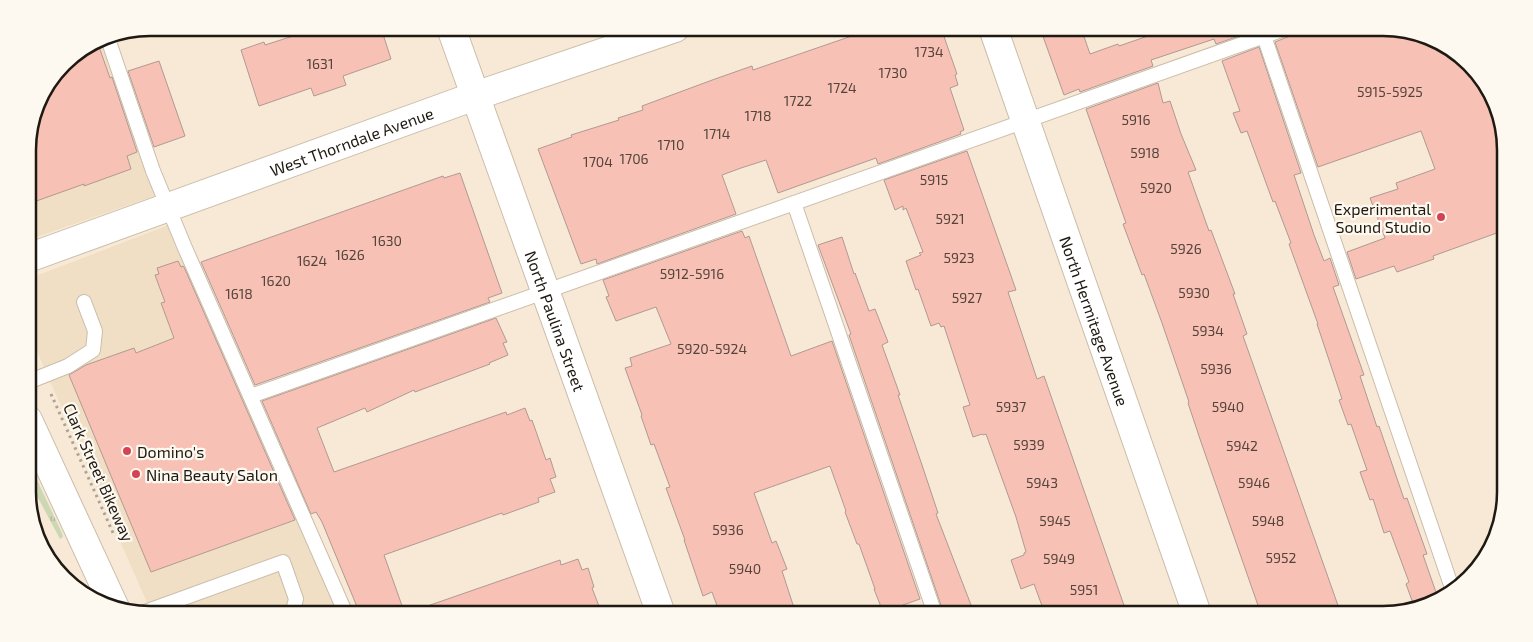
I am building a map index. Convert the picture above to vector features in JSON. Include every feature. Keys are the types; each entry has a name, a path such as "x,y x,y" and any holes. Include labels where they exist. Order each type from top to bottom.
{"street":[{"name":"North Paulina Street","path":"454,36 658,606"},
{"name":"West Thorndale Avenue","path":"36,255 476,96 652,36"},
{"name":"North Hermitage Avenue","path":"996,36 1194,606"},
{"path":"36,437 111,599"}],"lane":[{"path":"251,396 1264,36 1450,583"},
{"path":"110,44 168,208 343,606"},
{"path":"794,203 932,606"},
{"path":"36,379 68,366 93,350 95,331 84,302"},
{"path":"161,606 283,562 296,599 294,606"}],"path":[{"name":"Clark Street Bikeway","path":"36,360 116,540"}],"shaded area":[{"path":"106,45 163,193 36,237 36,143 45,107 55,87 70,70 81,60"},
{"path":"174,223 342,606 148,606 36,349 36,276"}],"green space":[{"path":"36,478 62,533 63,537 60,539 36,494"}],"building":[{"path":"293,36 384,36 391,59 343,76 346,85 314,96 311,88 259,106 241,50 264,42 265,45"},
{"path":"852,36 944,36 957,74 955,75 958,85 950,88 964,130 960,132 961,134 878,164 876,158 778,193 766,160 741,168 722,175 736,214 597,264 596,259 581,264 538,149 572,137 571,135 619,120 618,118 643,110 642,106 715,79 752,66 753,70"},
{"path":"1043,36 1084,36 1090,54 1148,36 1239,36 1216,44 1214,39 1151,60 1153,66 1080,92 1079,89 1064,95"},
{"path":"1290,36 1398,37 1419,42 1433,48 1446,55 1458,65 1478,87 1493,121 1497,150 1497,233 1433,256 1434,259 1397,272 1394,266 1356,279 1347,252 1385,238 1370,198 1398,189 1396,183 1435,169 1421,131 1318,167 1275,42"},
{"path":"1259,47 1301,173 1294,175 1314,235 1324,261 1330,258 1339,285 1333,287 1364,375 1360,376 1404,499 1407,498 1427,554 1423,555 1436,592 1426,597 1412,602 1406,584 1409,582 1390,531 1384,533 1373,499 1370,500 1360,472 1367,470 1351,424 1348,425 1339,400 1342,399 1318,324 1289,244 1291,243 1275,201 1273,202 1247,131 1241,133 1233,113 1240,111 1222,61"},
{"path":"100,49 110,78 112,77 137,152 127,156 131,169 84,186 84,184 36,201 36,143 40,121 55,87 75,65"},
{"path":"159,61 185,136 154,147 128,71"},
{"path":"1158,83 1163,103 1170,101 1196,170 1188,172 1209,231 1211,230 1235,294 1233,294 1247,334 1243,336 1338,606 1258,606 1162,323 1123,224 1126,223 1086,109"},
{"path":"967,151 1016,290 1008,292 1037,379 1044,376 1124,606 1042,606 1034,584 1021,589 1011,560 1024,555 1026,552 1016,517 986,434 973,437 963,407 970,405 944,326 941,327 939,323 931,326 906,261 921,255 919,253 923,252 906,208 903,210 903,206 895,210 884,180"},
{"path":"460,173 502,293 488,298 490,302 255,385 201,262 443,176 444,178"},
{"path":"742,231 745,238 749,236 791,356 832,341 920,599 900,606 881,606 859,544 857,544 845,512 830,466 754,493 772,543 776,541 787,569 782,571 793,606 717,606 712,592 703,596 666,488 670,487 654,444 651,445 625,368 632,366 630,358 671,344 656,307 616,321 606,297 609,296 603,280"},
{"path":"842,237 869,311 875,309 888,342 882,345 938,513 936,514 971,605 941,606 849,335 851,334 818,245"},
{"path":"178,261 181,267 184,267 295,520 151,572 69,375 86,365 134,348 136,353 174,338 161,303 165,302 155,275 159,274 157,268"},
{"path":"496,318 507,342 503,343 508,355 490,364 415,392 414,390 367,412 365,408 317,428 334,472 506,412 507,415 525,408 530,421 532,420 546,460 550,458 556,477 550,479 555,492 538,498 539,502 503,515 502,513 384,555 402,606 357,606 322,522 316,512 311,514 262,401"},
{"path":"578,559 582,570 588,568 594,587 592,588 599,606 427,606 560,560 561,565"}],"place":[{"name":"Experimental Sound Studio","path":"1441,217"},
{"name":"Domino's","path":"127,451"},
{"name":"Nina Beauty Salon","path":"136,474"}]}
